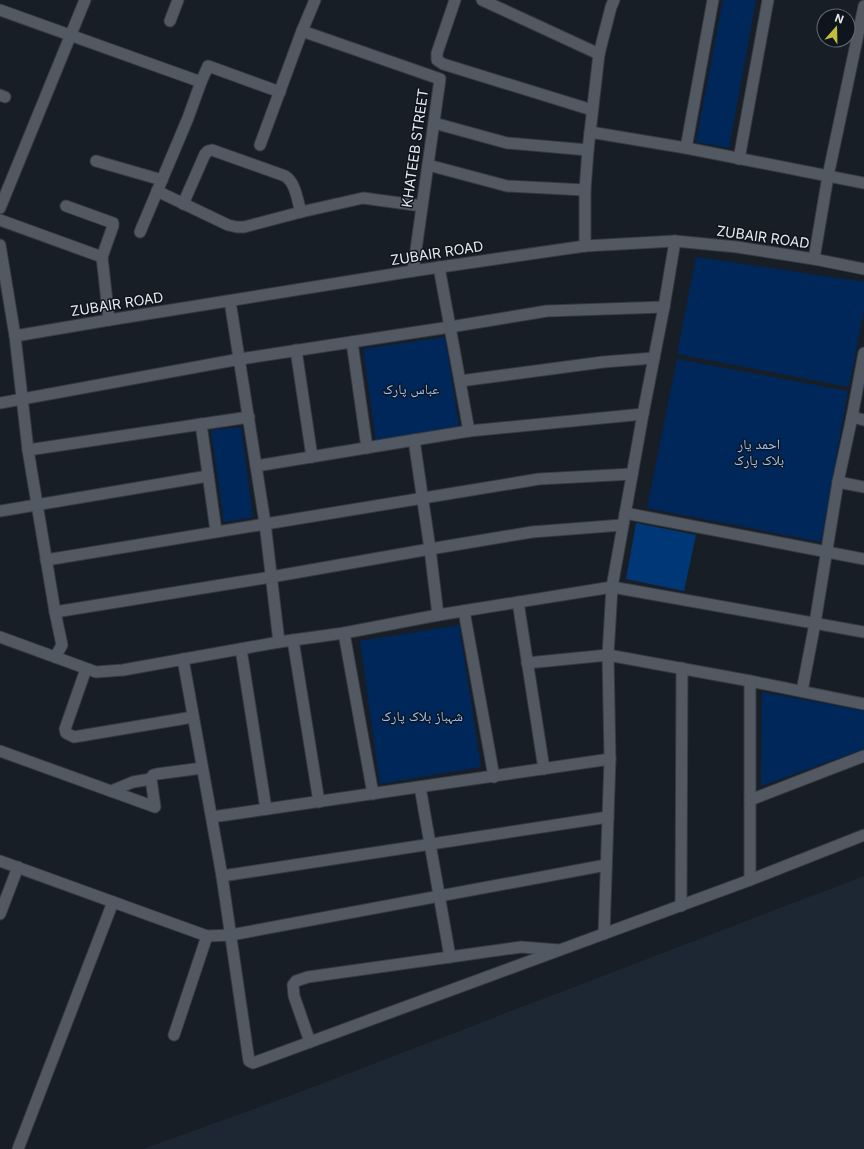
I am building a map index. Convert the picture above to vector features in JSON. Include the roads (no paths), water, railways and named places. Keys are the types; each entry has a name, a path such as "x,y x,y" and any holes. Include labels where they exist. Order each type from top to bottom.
{"street":[{"path":"0,208 85,0"},
{"path":"170,21 178,0"},
{"path":"260,145 302,31 316,0"},
{"path":"455,0 437,53 437,60 443,64 592,110"},
{"path":"585,246 585,190 592,110 599,54 614,0"},
{"path":"686,148 713,0"},
{"path":"740,158 768,0"},
{"path":"489,1 599,54"},
{"path":"814,259 828,176 864,6"},
{"path":"0,10 201,82"},
{"name":"KHATEEB STREET","path":"302,31 440,79 413,271"},
{"path":"440,79 443,64"},
{"path":"140,232 188,118 208,66 280,92"},
{"path":"434,122 507,143 588,150"},
{"path":"590,132 740,158 864,183"},
{"path":"183,204 205,154 212,150 285,176 293,184 300,212"},
{"path":"96,161 162,180"},
{"path":"428,165 507,186 585,190"},
{"path":"157,191 228,225 238,227 244,227 300,212 363,198 422,206"},
{"path":"66,206 113,223 114,226 102,257 108,320"},
{"path":"0,220 102,257"},
{"path":"604,934 610,759 608,655 612,587 622,525 664,307 675,241"},
{"name":"ZUBAIR ROAD","path":"15,336 413,271 585,246 675,241 737,247 814,259 864,269"},
{"path":"0,245 3,286 15,336 36,505 54,612 62,644 55,657"},
{"path":"439,267 470,431"},
{"path":"230,301 265,523 279,642"},
{"path":"0,402 240,359 450,328 547,311 664,307"},
{"path":"352,342 367,448"},
{"path":"296,350 312,457"},
{"path":"802,691 815,623 838,482 864,353"},
{"path":"460,381 603,362 654,358"},
{"path":"256,466 470,431 643,414"},
{"path":"28,450 249,417"},
{"path":"852,417 864,420"},
{"path":"201,424 216,531"},
{"path":"414,440 438,615"},
{"path":"46,560 539,479 632,474"},
{"path":"0,511 208,476"},
{"path":"838,482 864,487"},
{"path":"625,513 864,559"},
{"path":"54,612 271,577 532,532 622,525"},
{"path":"0,637 98,673 612,587 864,632"},
{"path":"518,602 544,769"},
{"path":"464,611 494,777"},
{"path":"344,633 373,794"},
{"path":"292,640 319,802"},
{"path":"241,649 266,809"},
{"path":"527,663 608,655 864,704"},
{"path":"183,658 222,876 249,1061 254,1063 681,906 864,835"},
{"path":"681,906 682,668"},
{"path":"86,669 65,729 66,734 69,736 74,737 193,717"},
{"path":"750,681 750,880"},
{"path":"0,751 155,806 151,780 153,775 202,768"},
{"path":"750,800 864,756"},
{"path":"212,817 610,759"},
{"path":"111,791 133,782 151,780"},
{"path":"420,787 450,957"},
{"path":"222,876 608,817"},
{"path":"0,861 207,936 231,935 606,865"},
{"path":"0,914 18,867"},
{"path":"18,1149 113,902"},
{"path":"174,1035 207,936"},
{"path":"310,1042 294,996 293,985 296,981 308,977 521,948 563,950"}],"park label":[{"name":"عباس پارک","path":"411,389"},
{"name":"احمد یار بلاک پارک","path":"759,452"},
{"name":"شہباز بلاک پارک","path":"422,716"}]}
